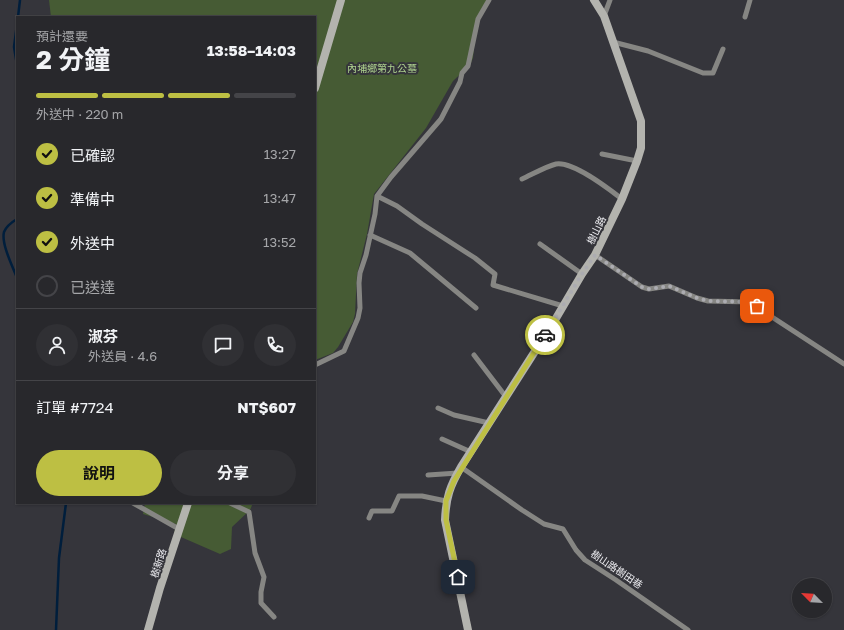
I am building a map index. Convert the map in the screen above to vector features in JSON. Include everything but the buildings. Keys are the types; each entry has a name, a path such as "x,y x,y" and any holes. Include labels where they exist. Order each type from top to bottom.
{"street":[{"path":"316,85 341,0"},
{"name":"樹山路","path":"468,630 446,520 446,501 460,470 595,255 622,199 641,148 641,120 604,16 594,0"},
{"name":"樹新路","path":"148,630 188,504"}],"lane":[{"path":"316,365 344,351 358,318 360,308 360,273 375,214 377,196 391,177 441,119 460,82 462,73 468,66 478,19 489,0"},
{"path":"604,16 610,0"},
{"path":"745,17 750,0"},
{"path":"613,42 648,51 703,73 713,74 723,50"},
{"path":"602,154 637,161"},
{"path":"522,179 557,164 575,168 622,199"},
{"path":"377,196 397,206 475,258 495,274 493,285 563,306"},
{"path":"370,235 410,253 476,308"},
{"path":"540,244 582,274"},
{"path":"595,255 642,287 649,289 669,286 708,301 749,302 844,364"},
{"path":"474,355 506,397"},
{"path":"438,408 454,415 489,423"},
{"path":"442,439 471,452"},
{"path":"428,475 460,470"},
{"name":"樹山路樹田巷","path":"460,470 544,524 563,529 576,550 585,560 688,630"},
{"path":"369,518 372,511 392,511 399,496 422,496 446,501"},
{"path":"135,504 179,529"},
{"path":"232,504 249,512 254,553 264,577 261,592 261,603 274,618"}],"green space":[{"name":"內埔鄉第九公墓","path":"49,0 491,0 477,19 473,58 470,65 453,81 426,128 374,194 367,234 357,274 355,314 353,322 333,353 316,360 316,16 51,16"},
{"path":"145,504 253,504 250,510 232,527 231,549 220,554 174,534 176,524 143,514"}],"waterway":[{"path":"18,16 20,0"},
{"path":"16,32 14,47 16,59"},
{"path":"16,220 6,228 4,232 4,243 16,276"},
{"path":"56,630 59,558 66,504"}],"way so far":[{"path":"545,335 595,255 642,287 649,289 669,286 708,301 749,302 757,306"}],"route":[{"path":"458,577 451,550 446,520 446,501 461,467 545,335"}]}
